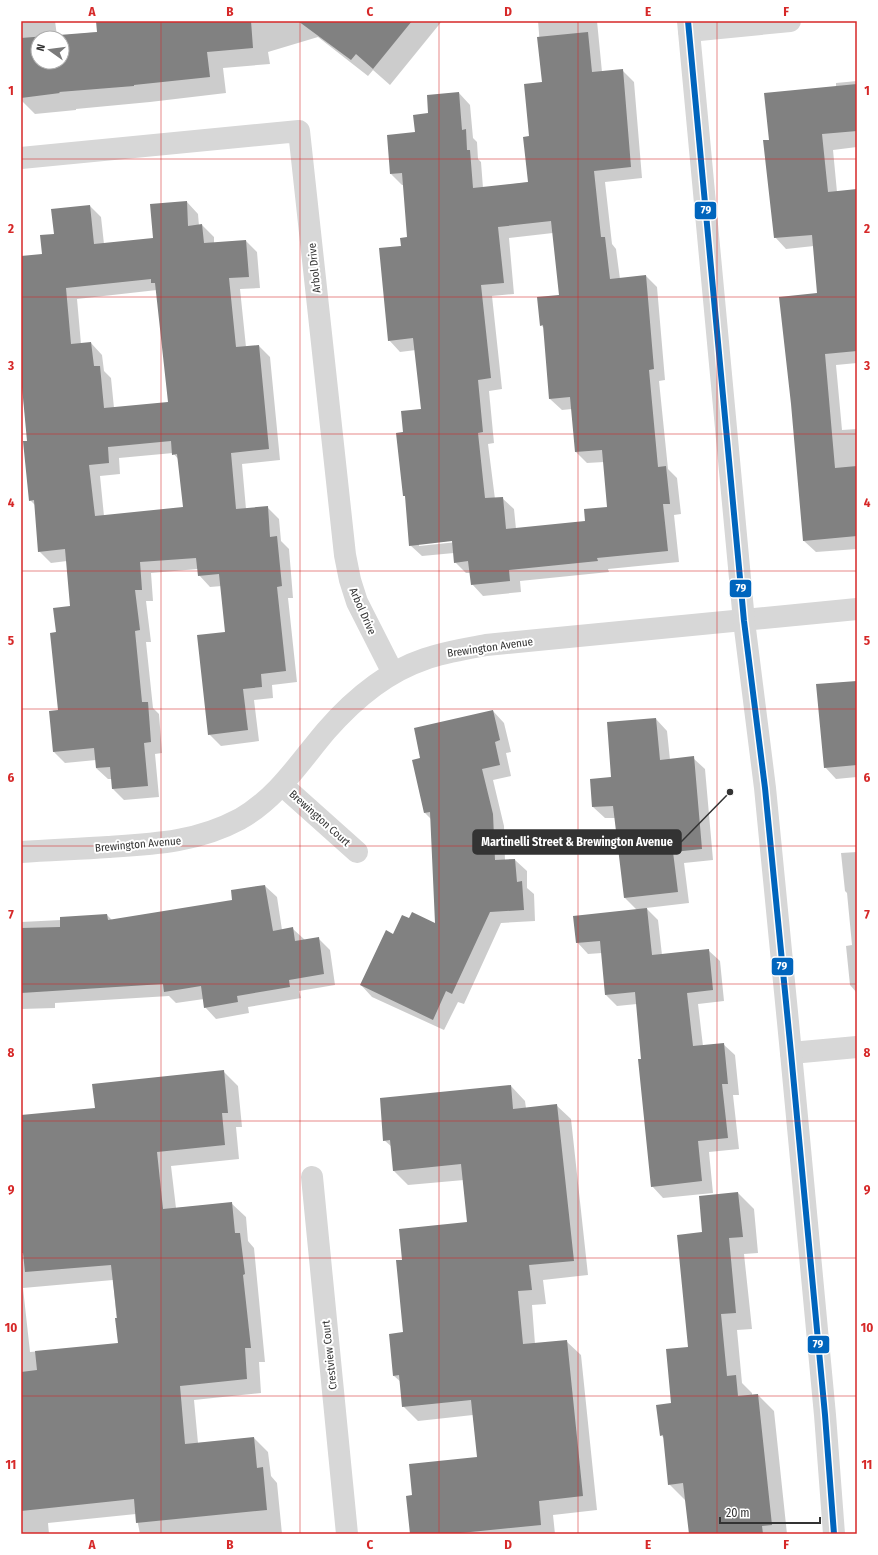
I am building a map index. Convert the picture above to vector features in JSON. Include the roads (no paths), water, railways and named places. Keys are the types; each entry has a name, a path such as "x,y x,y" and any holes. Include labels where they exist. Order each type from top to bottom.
{"street":[{"path":"790,21 688,26 744,621 765,788 791,1052 825,1415 834,1534"},
{"name":"Arbol Drive","path":"21,158 300,131 345,555 350,580 357,602 392,673"},
{"name":"Brewington Avenue","path":"21,852 161,844 191,839 215,830 240,818 260,804 282,785 327,731 348,708 369,689 392,673 425,659 454,650 486,645 857,609"},
{"name":"Brewington Court","path":"282,785 357,852"},
{"path":"791,1052 857,1047"},
{"name":"Crestview Court","path":"312,1177 347,1534"}],"place":[{"name":"Martinelli Street & Brewington Avenue","path":"730,792"}]}
